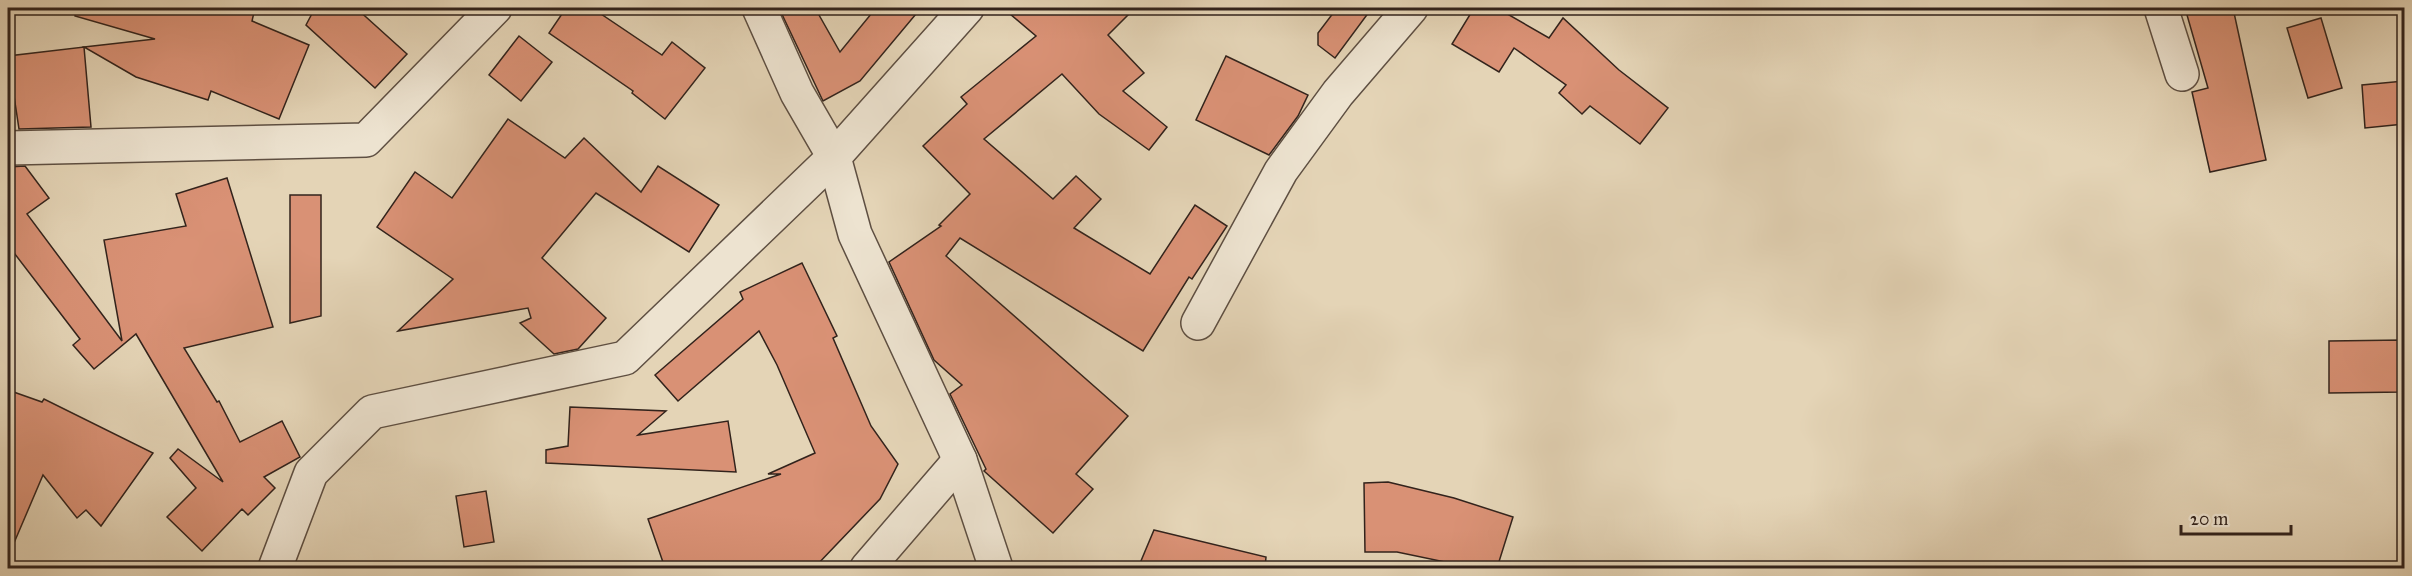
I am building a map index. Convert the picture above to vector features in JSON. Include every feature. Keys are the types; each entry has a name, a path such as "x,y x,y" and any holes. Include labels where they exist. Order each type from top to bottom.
{"street":[{"path":"8,148 366,140 495,8"},
{"path":"759,8 797,93 834,157 855,234 960,460 996,568"},
{"path":"274,568 311,473 372,412 626,358 834,157 967,8"},
{"path":"1198,323 1281,171 1338,93 1411,8"},
{"path":"2161,8 2181,74"},
{"path":"867,568 960,460"}],"building":[{"path":"76,8 255,8 252,21 309,45 279,119 211,91 208,100 136,77 84,47 155,39 75,16"},
{"path":"315,8 356,8 407,54 375,88 306,25"},
{"path":"566,8 592,8 662,55 672,42 705,68 665,119 632,93 633,91 549,33"},
{"path":"779,8 815,8 840,52 876,8 921,8 860,81 823,101"},
{"path":"1003,8 1135,8 1108,35 1144,73 1123,91 1167,127 1149,150 1099,114 1062,74 984,139 1053,199 1076,176 1101,199 1074,228 1150,274 1195,205 1227,226 1192,279 1189,277 1143,351 960,238 946,256 1128,416 1076,474 1093,489 1053,533 984,471 986,469 950,394 962,385 934,360 889,262 941,226 939,225 970,194 923,146 967,104 961,97 1036,36"},
{"path":"1337,8 1372,8 1335,58 1318,45 1318,33"},
{"path":"1474,8 1497,8 1549,38 1563,18 1619,70 1668,108 1640,144 1590,106 1582,114 1559,93 1566,85 1514,48 1499,72 1452,44"},
{"path":"2185,8 2233,8 2266,160 2210,172 2192,92 2208,88"},
{"path":"2321,18 2342,88 2308,98 2287,28"},
{"path":"519,36 552,62 521,101 489,75"},
{"path":"84,47 91,127 19,129 8,56"},
{"path":"1226,56 1308,95 1298,116 1269,155 1196,120"},
{"path":"2404,81 2404,124 2365,128 2362,85"},
{"path":"508,119 565,158 584,138 641,192 658,166 719,205 689,252 596,193 542,258 606,318 578,349 554,354 520,323 531,318 528,308 398,331 453,279 377,227 415,172 452,198"},
{"path":"25,166 49,198 27,214 122,341 104,240 186,226 176,194 227,178 273,327 184,348 217,402 219,401 240,442 282,421 300,457 264,477 275,488 248,515 242,509 202,551 167,517 196,488 170,458 178,449 223,482 136,334 94,369 73,345 80,339 8,245 8,167"},
{"path":"290,195 321,195 321,316 290,323"},
{"path":"802,263 837,336 833,338 871,426 898,464 880,499 814,568 665,568 648,519 781,474 768,474 815,453 777,365 759,331 678,401 655,375 743,299 740,292"},
{"path":"2403,340 2403,392 2329,393 2329,341"},
{"path":"8,390 42,402 44,399 153,453 101,526 86,510 77,518 43,475 8,557"},
{"path":"570,407 666,411 638,435 728,421 736,472 546,463 546,450 568,446"},
{"path":"1388,482 1454,498 1513,517 1497,568 1448,568 1450,563 1397,552 1365,552 1364,483"},
{"path":"486,491 494,542 464,547 456,496"},
{"path":"1154,530 1266,557 1265,568 1138,568"}]}
